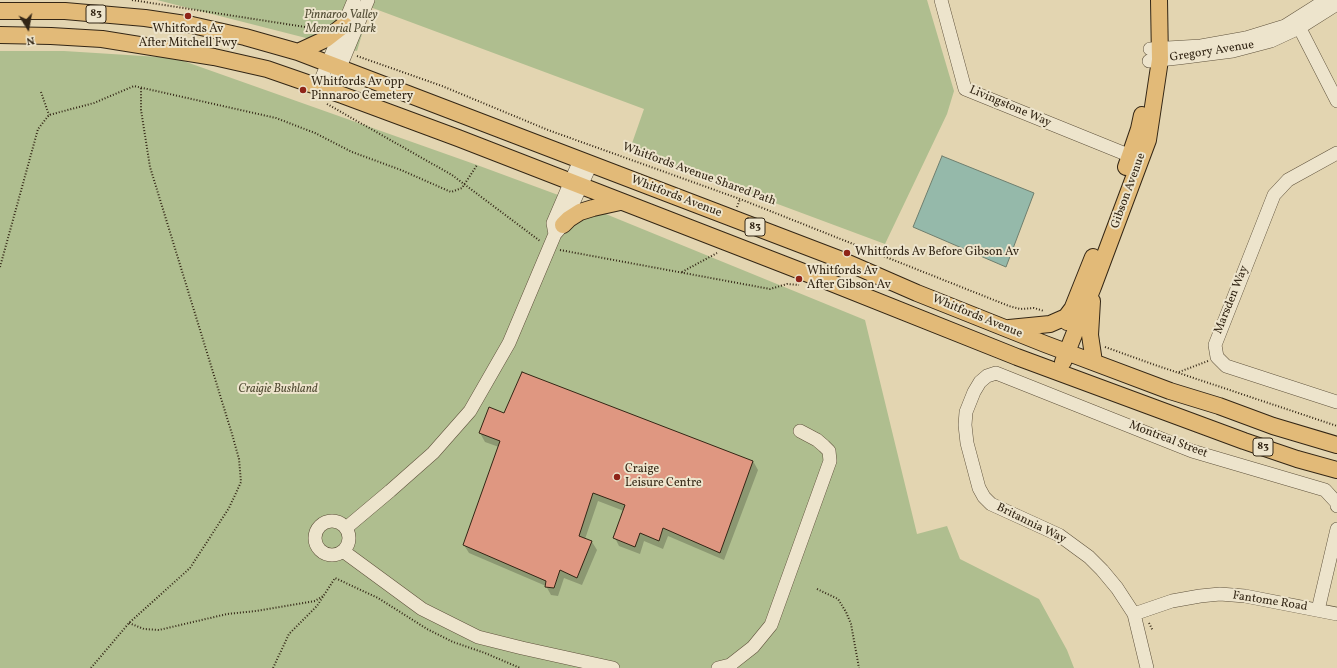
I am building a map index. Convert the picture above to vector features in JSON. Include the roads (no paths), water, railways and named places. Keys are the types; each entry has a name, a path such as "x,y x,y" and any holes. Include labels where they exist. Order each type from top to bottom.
{"main road":[{"name":"Gibson Avenue","path":"1150,0 1151,25 1155,55"},
{"name":"Gibson Avenue","path":"1053,370 1093,287 1135,158 1139,130 1155,55 1160,0"},
{"name":"Whitfords Avenue","path":"0,11 65,11 145,18 199,27 298,52 839,259 1005,328 1170,391 1219,406 1273,426 1337,444"},
{"path":"298,52 326,39 344,24"},
{"name":"Whitfords Avenue","path":"0,35 102,39 214,56 267,69 324,93 458,138 1053,370 1244,441 1297,459 1337,470"},
{"name":"Gibson Avenue","path":"1062,350 1072,309 1124,176 1135,158"},
{"path":"556,235 570,219 580,212 620,202"},
{"path":"1093,287 1090,335 1094,362"},
{"path":"1005,328 1050,324 1066,317 1072,309"}],"street":[{"path":"324,93 334,66 344,24 354,0"},
{"path":"334,66 368,0"},
{"name":"Livingstone Way","path":"941,0 965,89 1135,158"},
{"name":"Gregory Avenue","path":"1297,24 1326,0"},
{"name":"Gregory Avenue","path":"1155,55 1246,38 1297,24 1337,4"},
{"path":"1297,24 1337,101"},
{"name":"Marsden Way","path":"1337,153 1288,180 1274,195 1215,345 1218,357 1226,366 1337,400"},
{"path":"346,528 390,492 433,453 470,411 509,343 556,235 585,162"},
{"name":"Montreal Street","path":"996,373 1192,450 1325,490 1337,503 1337,506"},
{"name":"Britannia Way","path":"996,373 987,376 980,382 974,392 966,412 965,425 967,443 979,488 984,497 991,504 1059,535 1089,557 1107,576 1139,613 1147,668"},
{"path":"718,668 730,665 753,647 771,625 830,460 829,452 824,446 817,440 800,431"},
{"path":"334,521 340,523 346,528 349,534 349,540 343,551 337,554 329,555 322,552 317,546 315,539 316,532 320,526 326,522 334,521"},
{"path":"1318,610 1337,529"},
{"path":"343,551 422,609 478,636 522,648 613,668"},
{"name":"Fantome Road","path":"1139,613 1172,602 1200,596 1220,594 1245,596 1337,614"}],"place":[{"name":"Whitfords Av After Mitchell Fwy","path":"188,16"},
{"name":"Whitfords Av opp Pinnaroo Cemetery","path":"303,90"},
{"name":"Whitfords Av Before Gibson Av","path":"847,253"},
{"name":"Whitfords Av After Gibson Av","path":"799,279"},
{"name":"Craige Leisure Centre","path":"617,477"}],"park label":[{"name":"Pinnaroo Valley Memorial Park","path":"341,23"},
{"name":"Craigie Bushland","path":"278,390"}]}
